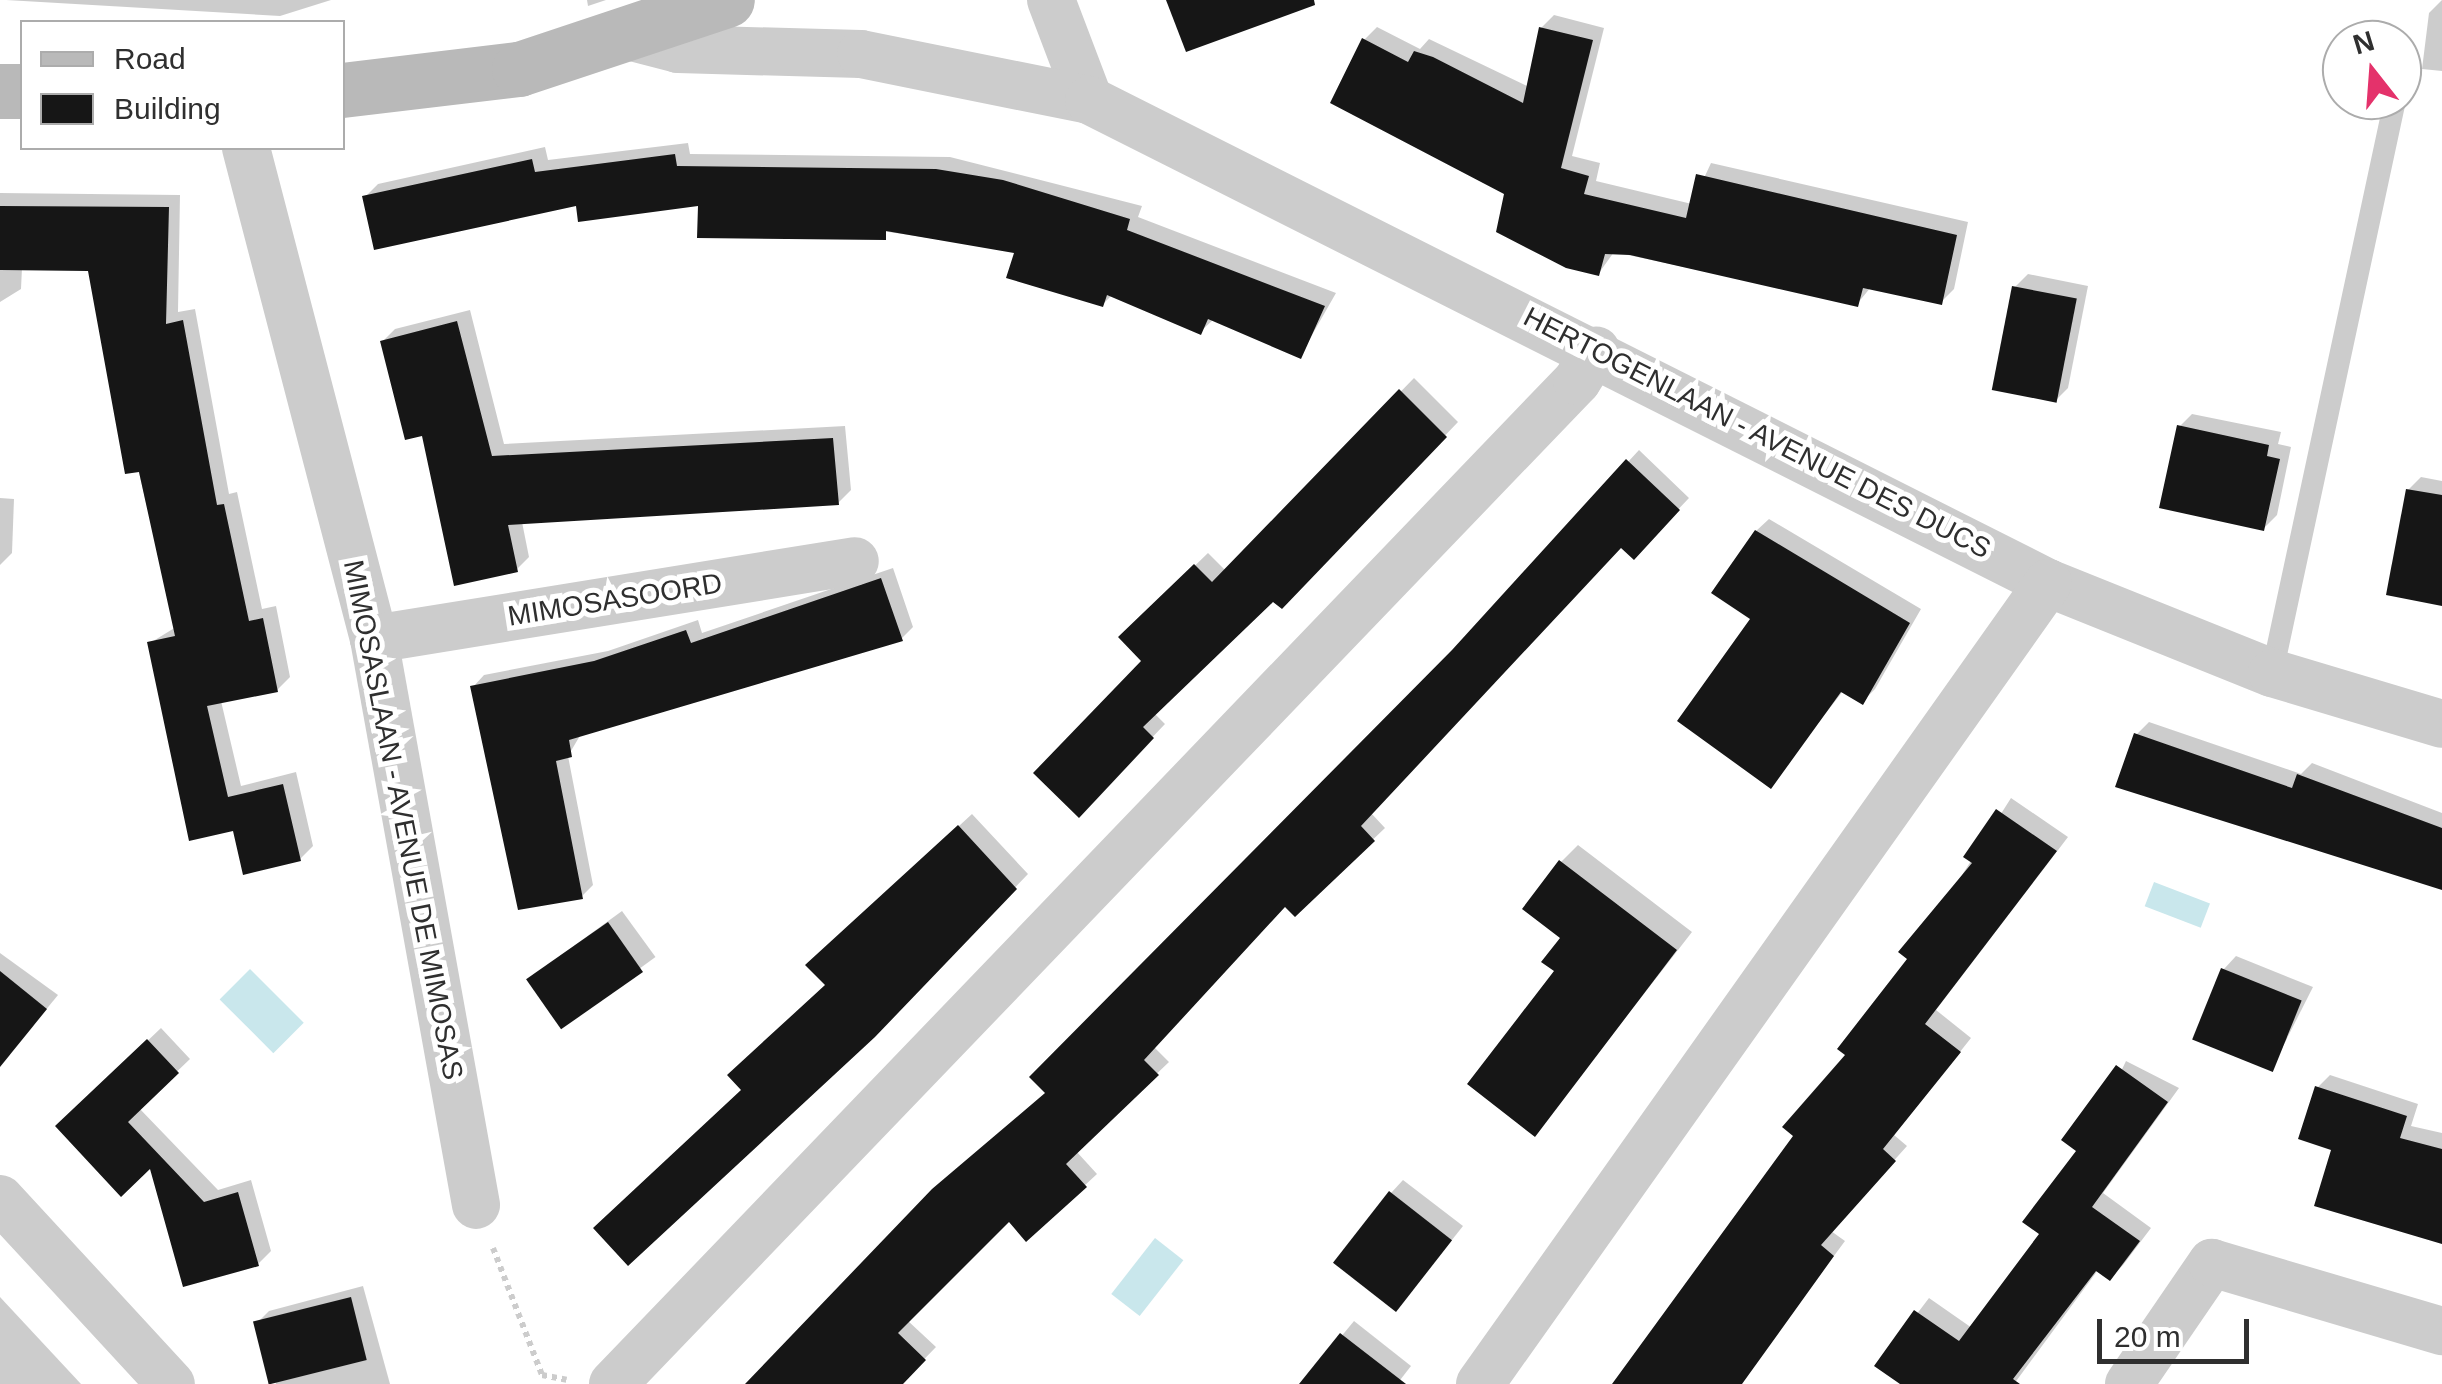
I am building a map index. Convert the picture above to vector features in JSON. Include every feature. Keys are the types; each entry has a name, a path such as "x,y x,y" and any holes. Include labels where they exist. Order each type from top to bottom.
{"street":[{"path":"345,90 519,69 632,38 727,0"},
{"path":"1051,0 1089,100"},
{"name":"HERTOGENLAAN - AVENUE DES DUCS","path":"632,38 678,49 860,54 1089,100 1596,351 2048,583 2272,674 2442,724"},
{"name":"MIMOSASLAAN - AVENUE DE MIMOSAS","path":"247,150 374,639 476,1205"},
{"path":"594,1383 1577,381 1596,351"},
{"name":"MIMOSASOORD","path":"374,639 855,561"},
{"path":"1480,1384 2048,583"},
{"path":"0,1199 171,1384"},
{"path":"2128,1384 2212,1263 2442,1330"}],"lane":[{"path":"2272,674 2390,120"}],"path":[{"path":"476,1205 542,1376 594,1383"}],"water":[{"path":"2154,882 2210,904 2201,928 2145,906"},
{"path":"250,969 304,1023 273,1053 220,999"},
{"path":"1155,1238 1183,1260 1140,1316 1111,1294"}],"building":[{"path":"1166,0 1314,0 1315,5 1186,52"},
{"path":"1539,27 1593,40 1561,168 1589,176 1584,194 1686,218 1696,174 1957,235 1942,305 1863,288 1858,307 1630,255 1605,254 1599,276 1566,268 1496,232 1504,194 1330,103 1362,38 1408,62 1414,51 1433,57 1523,103"},
{"path":"675,154 677,166 936,169 1003,180 1130,219 1127,230 1325,306 1301,359 1208,319 1201,335 1107,295 1103,307 1006,278 1014,253 886,231 886,240 697,238 698,206 578,222 576,206 374,250 362,196 532,159 535,172"},
{"path":"0,206 169,207 166,324 183,320 217,505 224,504 249,621 263,618 278,692 207,706 228,797 283,784 301,861 243,875 233,831 189,841 147,642 175,636 139,472 125,474 88,271 0,270"},
{"path":"2012,286 2077,299 2057,403 1992,390"},
{"path":"457,321 492,456 833,438 839,505 508,525 518,572 454,586 422,436 405,440 380,341"},
{"path":"1399,389 1447,437 1282,609 1273,602 1143,727 1154,738 1079,818 1033,773 1141,661 1118,637 1194,564 1212,582"},
{"path":"2177,425 2269,445 2267,456 2280,459 2264,531 2159,508"},
{"path":"1626,459 1680,510 1634,560 1621,548 1361,826 1375,841 1295,917 1285,907 1144,1060 1159,1075 1066,1164 1087,1187 1026,1242 1009,1222 898,1333 926,1360 903,1384 745,1384 932,1189 1045,1093 1029,1077 1452,650"},
{"path":"2406,489 2442,495 2442,606 2386,595"},
{"path":"1755,530 1910,623 1863,705 1841,692 1771,789 1677,721 1750,619 1711,593"},
{"path":"881,578 903,641 569,740 572,757 556,761 583,899 518,910 470,686 594,661 686,630 691,643"},
{"path":"2134,733 2292,788 2297,774 2442,828 2442,890 2115,787"},
{"path":"1996,809 2057,851 1925,1024 1961,1052 1883,1149 1896,1161 1821,1245 1834,1256 1742,1384 1612,1384 1793,1136 1782,1127 1845,1055 1837,1049 1907,959 1898,952 1972,863 1963,857"},
{"path":"958,825 1017,889 875,1037 628,1266 593,1228 741,1090 727,1075 825,985 805,965"},
{"path":"1559,860 1677,950 1535,1137 1467,1084 1554,971 1541,962 1560,938 1522,909"},
{"path":"608,922 643,972 561,1029 526,979"},
{"path":"2221,968 2302,1001 2273,1072 2192,1039"},
{"path":"0,971 47,1009 0,1067"},
{"path":"147,1039 179,1073 128,1122 204,1202 238,1192 259,1266 183,1287 150,1169 121,1197 55,1126"},
{"path":"2116,1065 2168,1102 2092,1207 2140,1241 2110,1281 2096,1271 2013,1379 2020,1384 1900,1384 1874,1366 1914,1310 1959,1341 2039,1234 2022,1222 2076,1151 2061,1140"},
{"path":"2315,1086 2407,1116 2400,1138 2442,1149 2442,1244 2314,1206 2331,1150 2298,1139"},
{"path":"1389,1191 1452,1240 1396,1312 1333,1263"},
{"path":"351,1297 367,1360 269,1384 253,1321"},
{"path":"1340,1333 1406,1384 1299,1384"}]}
